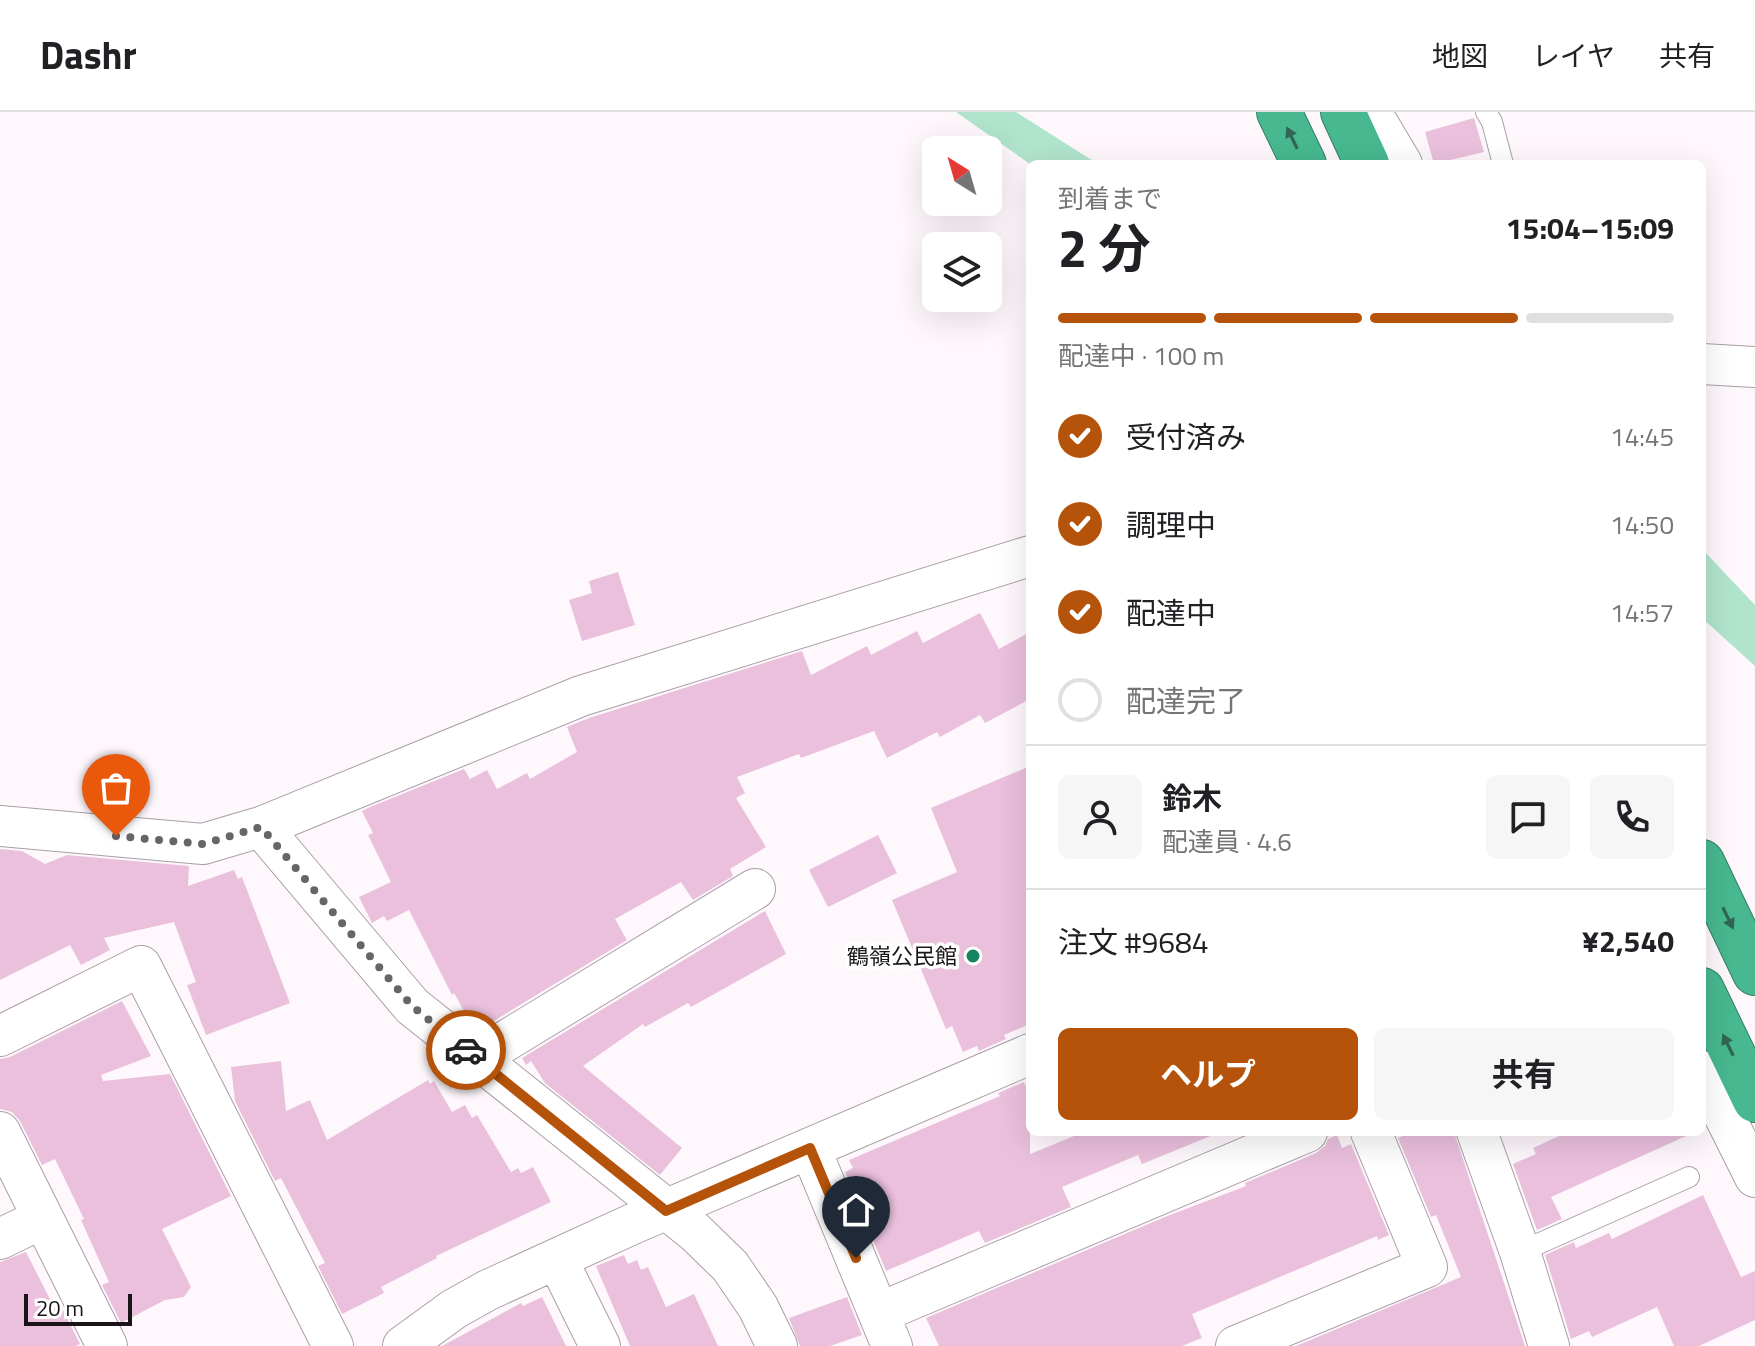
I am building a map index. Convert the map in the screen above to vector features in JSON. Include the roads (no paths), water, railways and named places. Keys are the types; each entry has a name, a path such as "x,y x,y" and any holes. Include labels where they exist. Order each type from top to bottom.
{"highway":[{"path":"1279,112 1302,160"},
{"path":"1364,112 1367,160"},
{"path":"1706,870 1755,973"},
{"path":"1706,998 1755,1100"}],"street":[{"path":"1364,112 1399,160"},
{"path":"1706,364 1755,367"},
{"path":"0,826 203,844 261,827 581,696 1026,557"},
{"path":"261,827 412,1006 695,1232 730,1266 758,1307 777,1346"},
{"path":"476,1059 755,889"},
{"path":"0,1036 141,966 333,1346"},
{"path":"403,1346 454,1309 488,1290 1026,1056"},
{"path":"1706,1079 1755,1177"},
{"path":"0,1132 107,1346"},
{"path":"810,1148 885,1329 1298,1136"},
{"path":"1236,1346 1427,1267 1373,1136"},
{"path":"1478,1136 1520,1252 1549,1346"},
{"path":"0,1239 43,1218"},
{"path":"557,1259 600,1346"}],"lane":[{"path":"1486,112 1492,122 1502,160"},
{"path":"1520,1252 1689,1177"}],"place":[{"name":"鶴嶺公民館","path":"973,956"}]}
